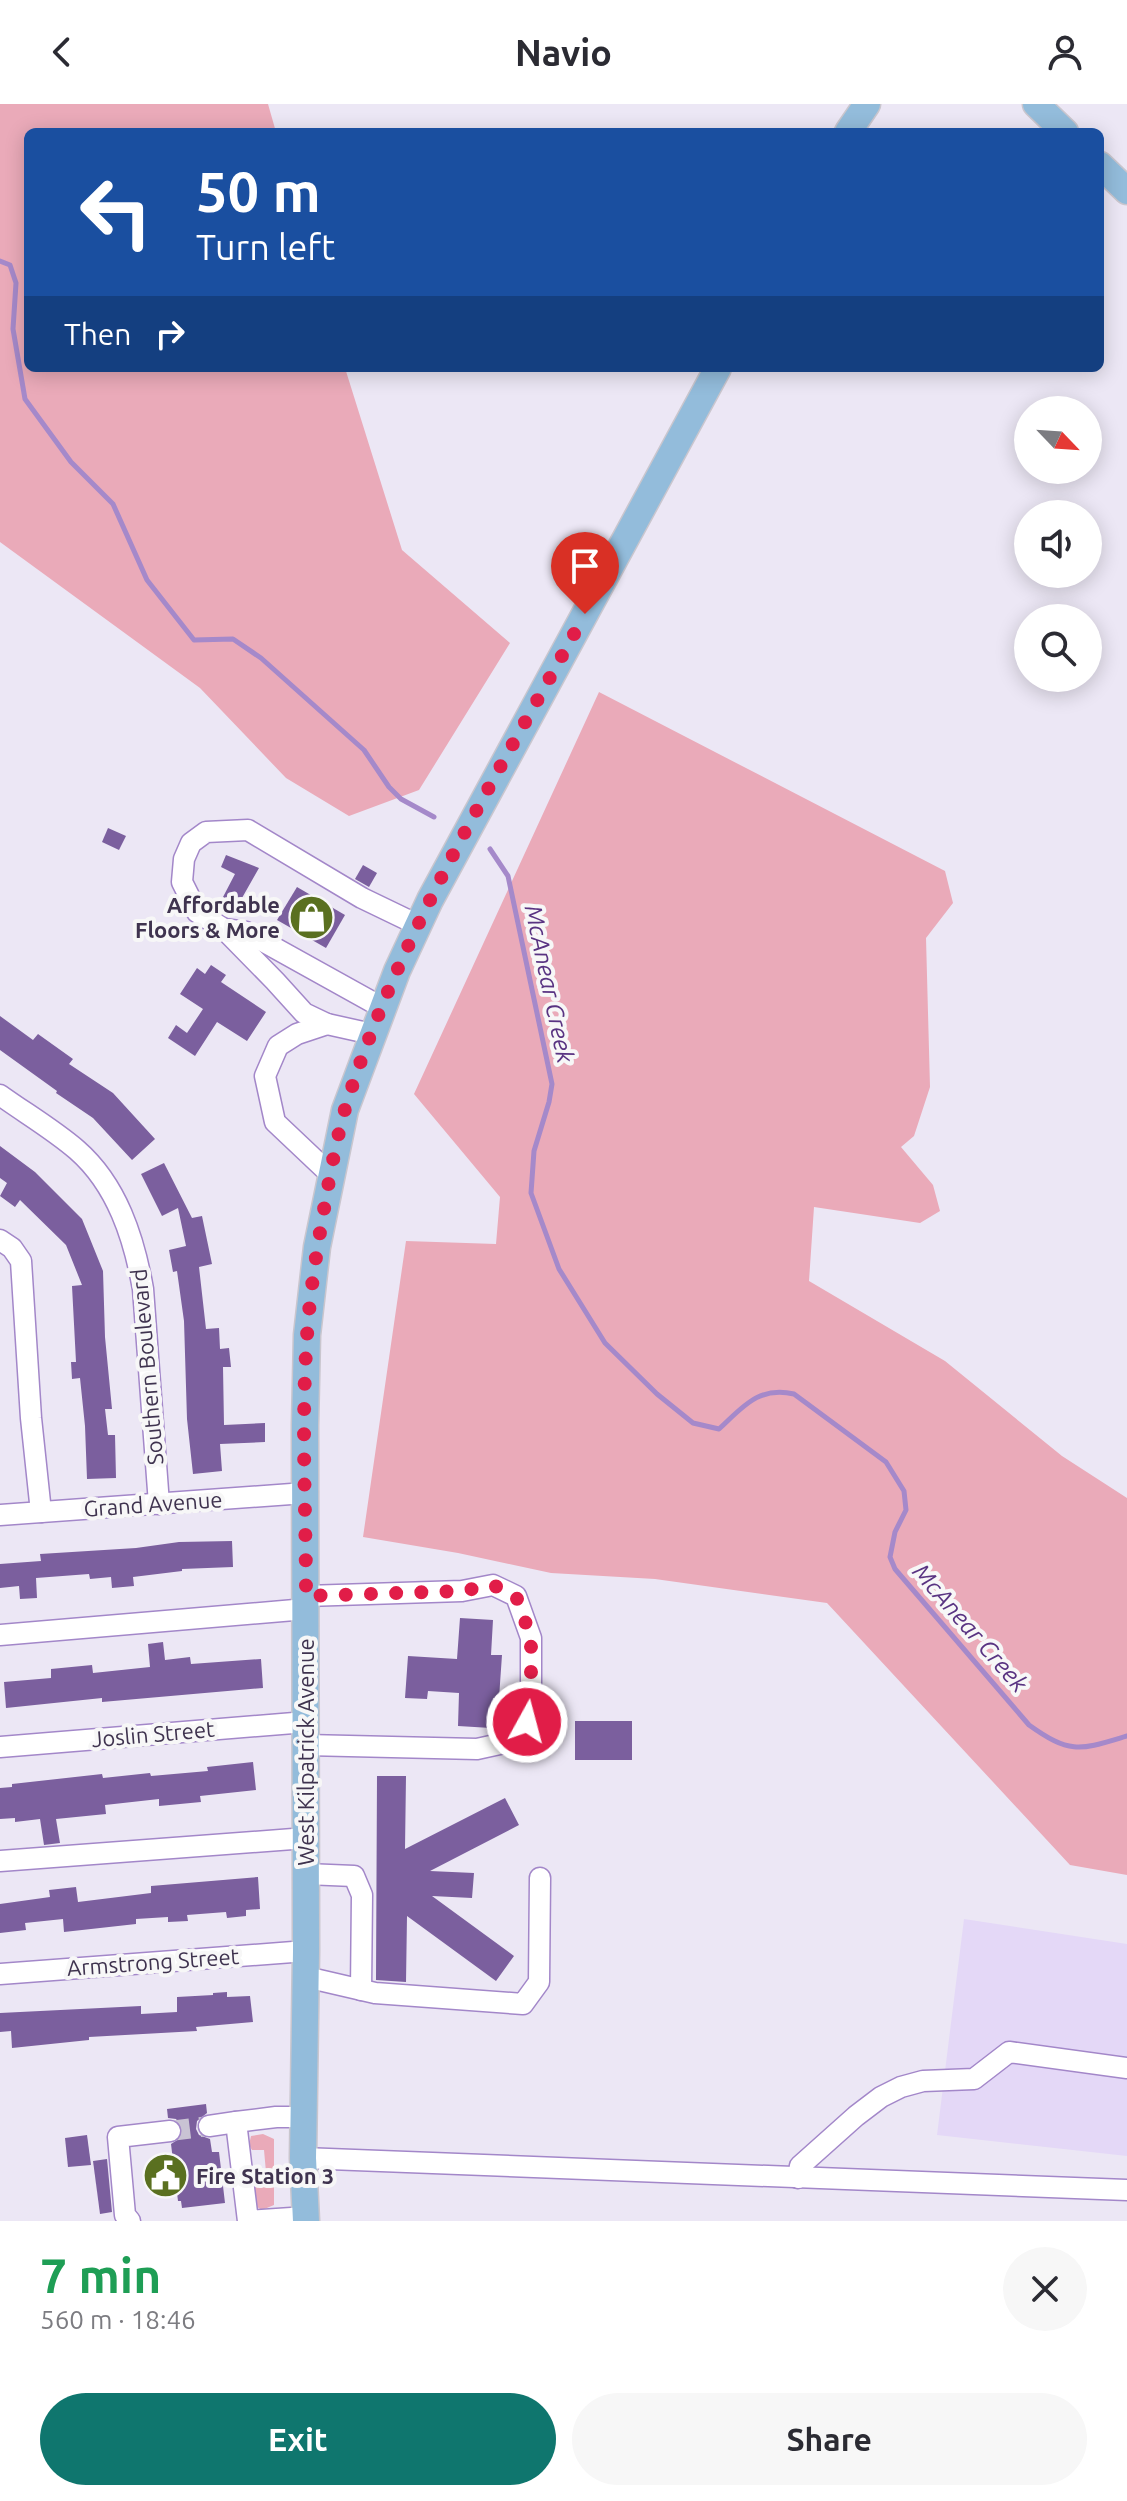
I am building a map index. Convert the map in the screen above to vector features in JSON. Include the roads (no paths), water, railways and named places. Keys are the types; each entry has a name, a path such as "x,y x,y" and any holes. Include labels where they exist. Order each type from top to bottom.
{"main road":[{"path":"851,128 867,104"},
{"path":"1036,104 1061,128"},
{"path":"1104,169 1126,190"},
{"name":"West Kilpatrick Avenue","path":"306,2219 303,2158 307,1335 317,1247 330,1174 345,1110 372,1034 418,925 716,372"}],"street":[{"path":"372,1034 327,1024 304,1013 224,929 197,912 182,882 184,859 191,843 206,832 248,830 362,898 418,925"},
{"path":"224,929 246,932 383,1008"},
{"path":"327,1024 297,1034 278,1046 265,1076 275,1122 330,1174"},
{"name":"Southern Boulevard","path":"0,1095 77,1150 97,1171 126,1224 137,1256 143,1289 159,1504"},
{"path":"0,1240 12,1248 21,1261 31,1418 41,1512"},
{"name":"Grand Avenue","path":"0,1515 305,1493"},
{"name":"Joslin Street","path":"0,1747 306,1734 477,1749 522,1739 531,1704 531,1638 516,1596 493,1585 462,1591 306,1603"},
{"path":"0,1635 306,1603"},
{"path":"0,1861 306,1838"},
{"path":"306,1874 354,1876 362,1895 361,1990"},
{"path":"306,1977 375,1993 523,2004 539,1982 540,1878"},
{"name":"Armstrong Street","path":"0,1974 306,1951"},
{"path":"798,2178 800,2166 856,2116 881,2097 901,2087 923,2081 974,2079 1009,2052 1127,2068"},
{"path":"209,2126 276,2117 305,2117"},
{"path":"236,2122 246,2221 306,2219"},
{"path":"130,2221 125,2215 118,2137 170,2131"},
{"path":"303,2158 1127,2190"}],"waterway":[{"name":"McAnear Creek","path":"0,261 10,265 16,283 13,329 25,399 71,462 113,504 147,580 194,640 233,639 261,658 364,750 401,799 434,817"},
{"name":"McAnear Creek","path":"490,849 508,876 552,1084 534,1151 531,1193 559,1269 605,1343 657,1394 693,1423 719,1429 752,1400 770,1393 794,1394 886,1462 904,1491 906,1510 895,1532 890,1557 895,1569 1029,1725 1055,1741 1076,1747 1127,1736"}],"tunnel":[{"path":"170,2131 209,2126"}],"place":[{"name":"Affordable Floors & More","path":"311,918"},
{"name":"Fire Station 3","path":"165,2176"}]}
